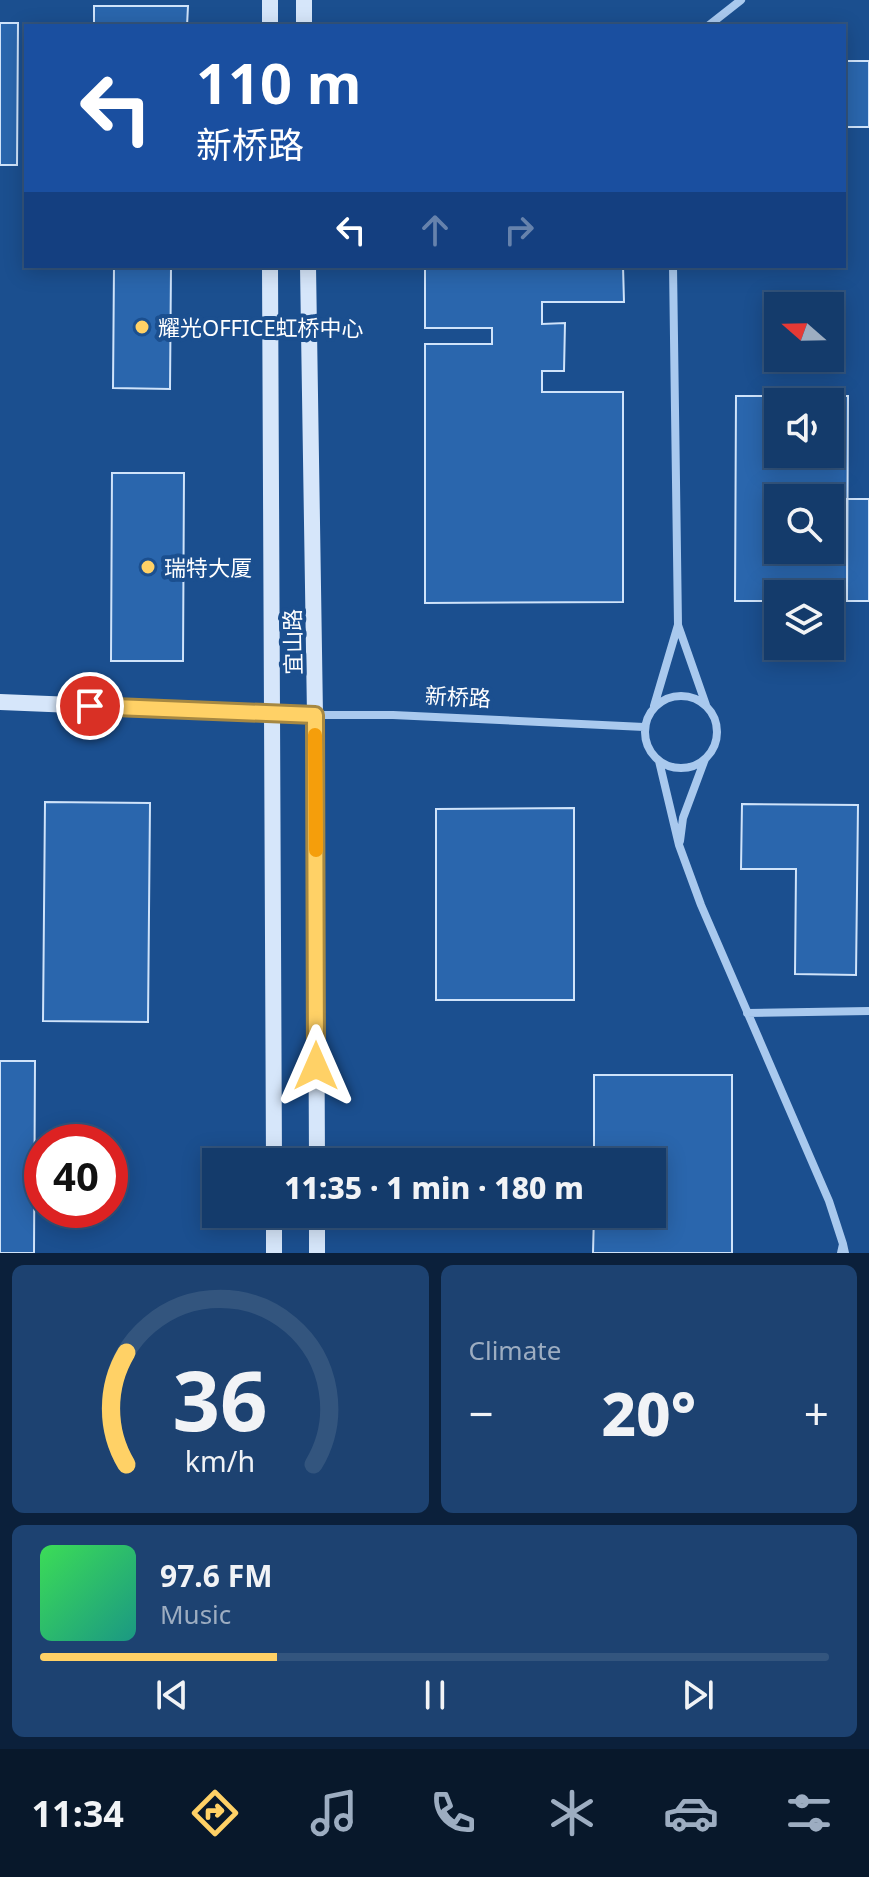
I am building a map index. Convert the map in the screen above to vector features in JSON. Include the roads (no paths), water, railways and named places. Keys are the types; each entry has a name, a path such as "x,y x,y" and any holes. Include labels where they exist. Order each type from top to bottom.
{"street":[{"path":"270,0 270,24"},
{"path":"304,0 304,24"},
{"path":"711,24 741,0"},
{"name":"宜山路","path":"270,268 274,1148"},
{"name":"宜山路","path":"308,268 315,715 317,1148"},
{"path":"673,268 678,625 654,706 644,727 645,740 659,761 679,845 747,1013 829,1201 843,1250"},
{"path":"678,625 707,705 714,715 717,738 705,759 683,818 679,845"},
{"path":"654,706 675,695 686,695 707,705"},
{"name":"新桥路","path":"0,702 270,715 644,727"},
{"path":"659,761 682,768 705,759"},
{"path":"747,1013 869,1011"},
{"path":"274,1228 274,1253"},
{"path":"317,1228 317,1253"}],"place":[{"name":"耀光OFFICE虹桥中心","path":"142,327"},
{"name":"瑞特大厦","path":"148,567"}]}
